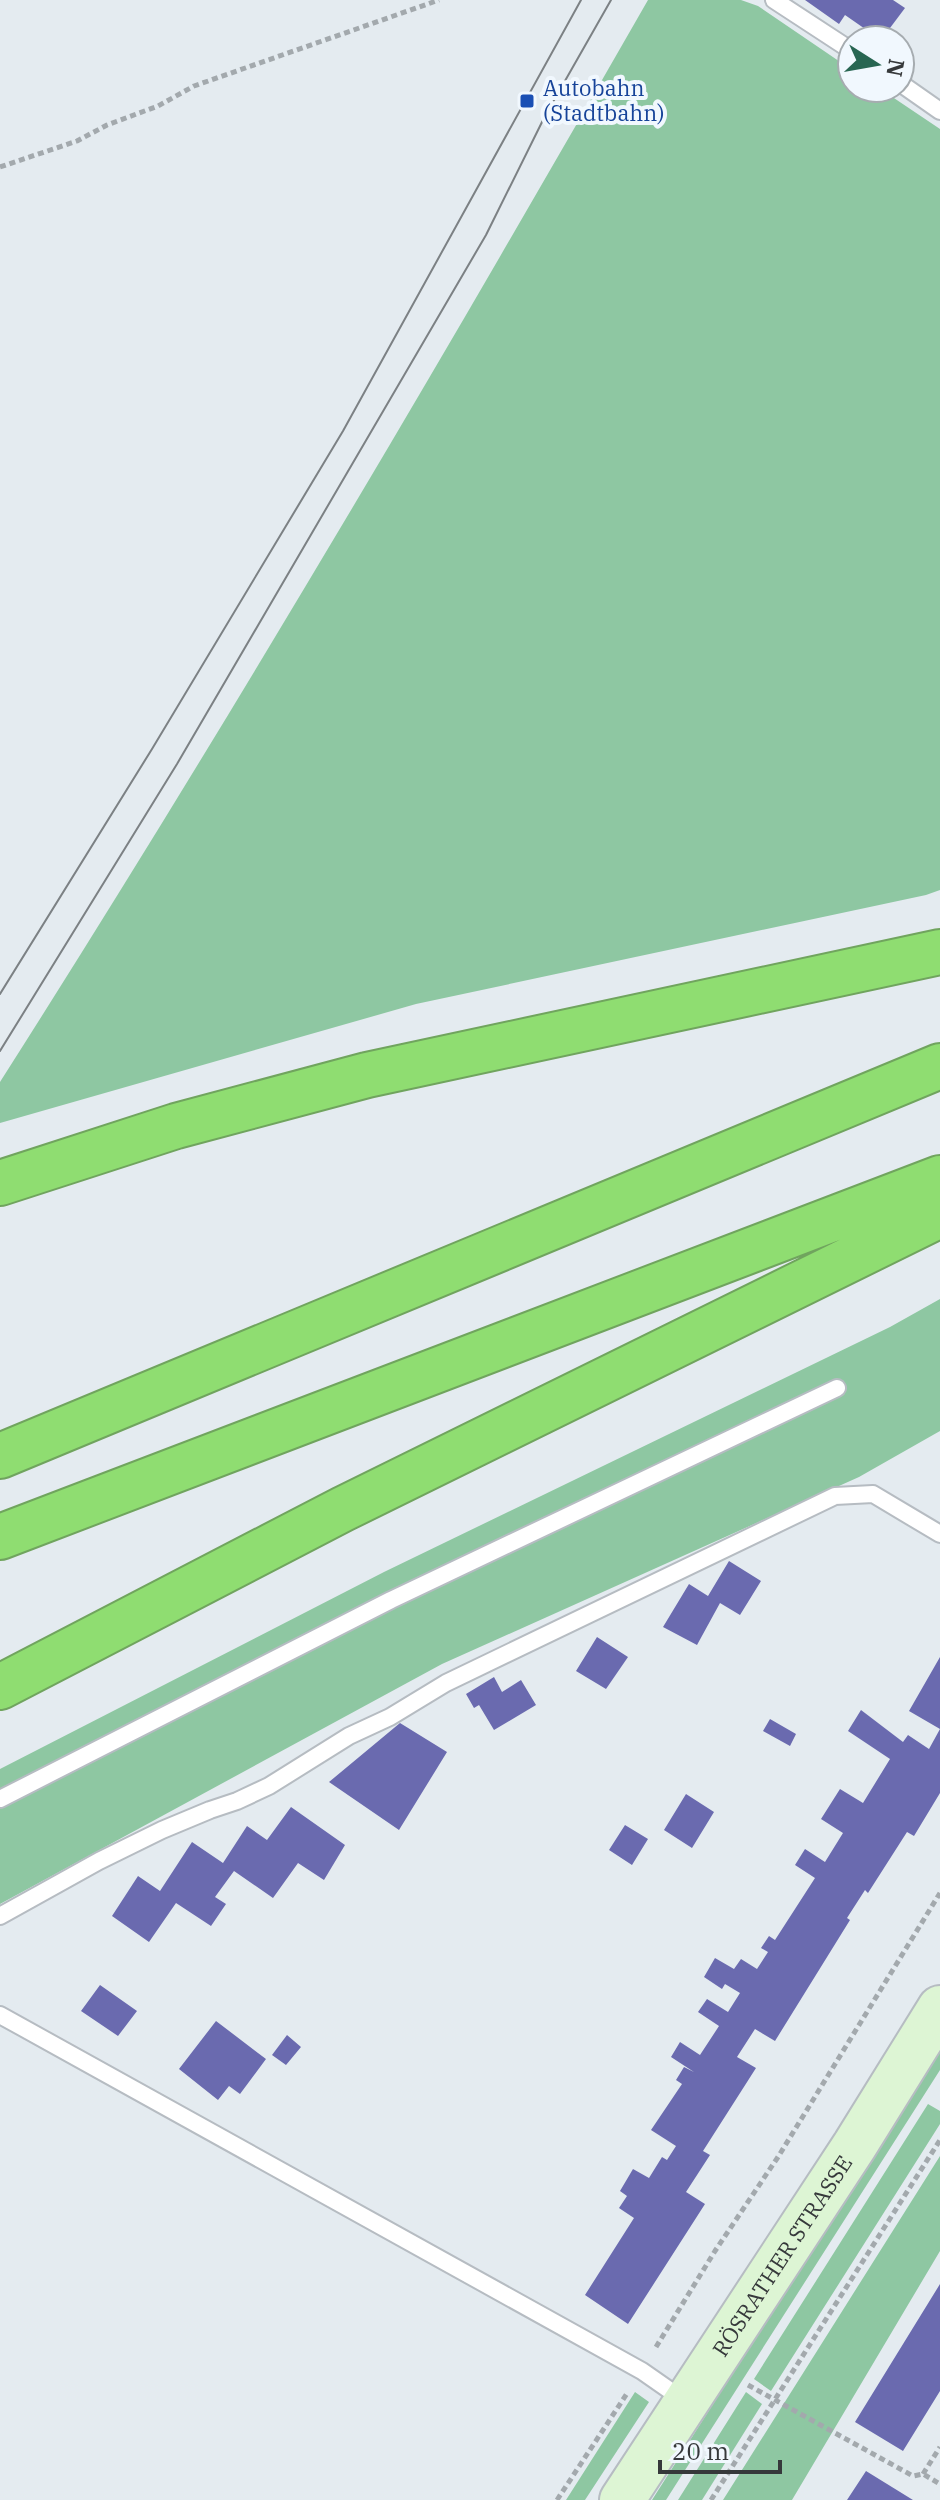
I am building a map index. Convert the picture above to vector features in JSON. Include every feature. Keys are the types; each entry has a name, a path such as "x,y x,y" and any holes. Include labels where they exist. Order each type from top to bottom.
{"highway":[{"path":"0,1183 176,1126 367,1075 940,952"},
{"path":"0,1456 940,1066"},
{"path":"0,1537 940,1178"},
{"path":"0,1687 343,1509 940,1215"}],"main road":[{"name":"RÖSRATHER STRASSE","path":"622,2500 855,2145 940,2008"}],"lane":[{"path":"774,0 836,41"},
{"path":"916,94 940,111"},
{"path":"0,1799 391,1600 837,1388"},
{"path":"0,1916 162,1830 269,1786 349,1736 390,1717 446,1683 835,1496 873,1494 940,1534"},
{"path":"0,2015 642,2371 686,2401"}],"path":[{"path":"0,167 77,141 107,125 158,106 194,86 439,0"},
{"path":"557,2500 778,2157 940,1893"},
{"path":"711,2500 940,2140"},
{"path":"746,2384 913,2476 923,2474 940,2484"},
{"path":"923,2474 940,2447"}],"green space":[{"path":"648,0 741,0 758,6 836,59 836,104 903,104 940,129 940,890 416,1004 0,1123 0,1082 330,545"},
{"path":"940,1299 940,1431 859,1477 442,1664 0,1904 0,1769 384,1572 890,1327"},
{"path":"940,2047 940,2070 666,2500 652,2500"},
{"path":"928,2104 940,2111 940,2124 771,2391 754,2379"},
{"path":"940,2156 940,2251 792,2500 723,2500"},
{"path":"635,2392 649,2402 585,2500 566,2500"},
{"path":"746,2392 762,2404 702,2500 678,2500"}],"building":[{"path":"805,0 893,0 905,8 893,24 858,24 845,15 839,24"},
{"path":"729,1561 761,1581 740,1615 720,1603 697,1645 663,1627 689,1584 708,1596"},
{"path":"597,1637 628,1657 606,1689 576,1671"},
{"path":"940,1657 940,1729 909,1711"},
{"path":"494,1677 502,1692 521,1680 536,1705 494,1730 479,1705 474,1708 466,1694"},
{"path":"861,1710 903,1742 908,1735 929,1749 940,1729 940,1793 914,1836 907,1832 868,1893 865,1890 847,1918 850,1920 775,2041 755,2029 737,2057 756,2068 703,2151 710,2155 686,2192 705,2204 628,2324 585,2295 634,2218 619,2208 627,2196 620,2191 633,2169 649,2178 662,2157 667,2160 676,2146 651,2130 682,2084 676,2080 684,2067 694,2072 671,2057 680,2042 700,2055 719,2026 698,2012 707,1999 728,2012 740,1993 725,1984 722,1989 704,1977 715,1958 734,1969 741,1959 757,1969 768,1952 761,1948 769,1936 775,1940 815,1878 795,1865 805,1849 825,1862 843,1833 821,1819 840,1789 863,1803 890,1759 848,1731"},
{"path":"770,1719 796,1734 790,1746 763,1731"},
{"path":"400,1723 447,1752 399,1830 329,1782"},
{"path":"686,1794 714,1812 692,1848 664,1830"},
{"path":"291,1807 345,1845 324,1880 298,1863 273,1898 234,1871 215,1897 226,1904 211,1926 176,1903 149,1942 112,1916 138,1876 160,1891 192,1842 223,1863 247,1826 267,1840"},
{"path":"625,1825 648,1839 632,1865 609,1850"},
{"path":"100,1985 137,2011 118,2036 81,2011"},
{"path":"216,2021 266,2059 240,2094 229,2086 218,2100 179,2069"},
{"path":"287,2035 301,2047 286,2065 272,2055"},
{"path":"940,2284 940,2391 903,2451 855,2422"},
{"path":"866,2471 913,2500 847,2500"}],"tram line":[{"path":"0,994 343,431 581,0"},
{"path":"0,1051 177,764 486,235 545,116 611,0"}],"place":[{"name":"Autobahn (Stadtbahn)","path":"527,101"}]}
